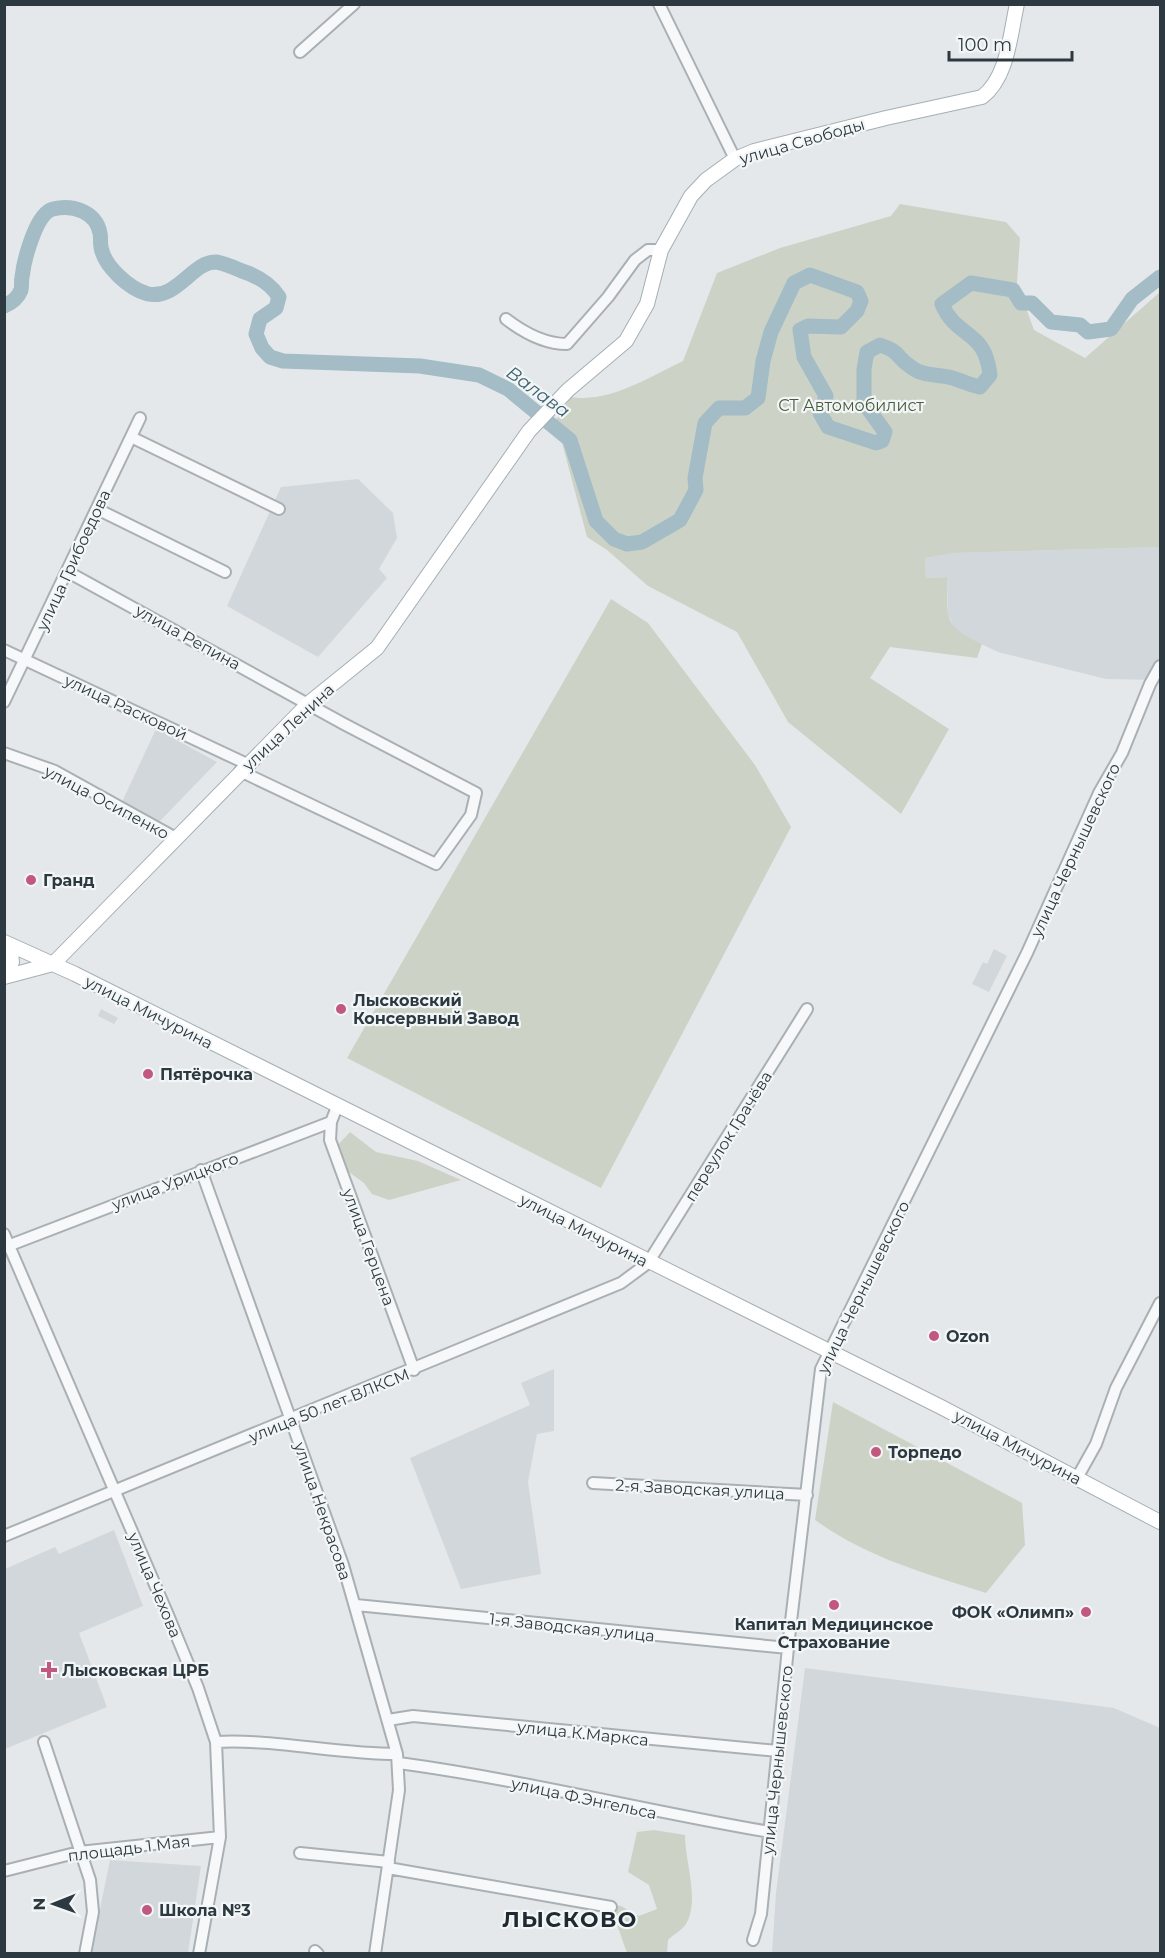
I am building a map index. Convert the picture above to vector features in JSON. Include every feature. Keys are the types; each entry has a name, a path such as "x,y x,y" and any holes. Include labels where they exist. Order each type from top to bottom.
{"main road":[{"name":"улица Свободы","path":"568,390 626,341 647,304 661,250 692,196 706,180 735,159 794,140 982,97 993,89 1000,75 1017,4"},
{"name":"улица Ленина","path":"53,964 309,703 377,648 529,431 568,390"},
{"name":"улица Мичурина","path":"7,944 53,964 830,1353 1161,1522"},
{"path":"4,977 12,962 7,944"},
{"path":"4,977 53,964"}],"street":[{"path":"300,52 354,4"},
{"path":"659,4 735,159"},
{"path":"506,318 527,333 554,344 567,344 608,297 634,260 648,250 661,250"},
{"name":"улица Грибоедова","path":"4,702 140,418"},
{"path":"131,437 279,509"},
{"path":"97,509 225,572"},
{"name":"улица Репина","path":"68,572 476,793 471,815 436,864"},
{"name":"улица Расковой","path":"4,650 436,864"},
{"name":"улица Чернышевского","path":"753,1940 761,1914 818,1382 830,1353 1027,953 1099,793 1122,753 1150,684 1161,666"},
{"name":"улица Осипенко","path":"4,753 55,771 176,838"},
{"name":"переулок Грачёва","path":"648,1263 807,1009"},
{"path":"331,1122 337,1107"},
{"name":"улица Урицкого","path":"7,1247 201,1170 331,1122"},
{"name":"улица Герцена","path":"331,1122 330,1140 414,1370"},
{"name":"улица Некрасова","path":"201,1170 356,1605 398,1758 399,1790 375,1953"},
{"name":"улица Чехова","path":"4,1234 7,1247 198,1688 216,1742 220,1837 200,1953"},
{"name":"улица 50 лет ВЛКСМ","path":"4,1536 414,1370 621,1283 648,1263"},
{"path":"1077,1478 1096,1444 1116,1388 1161,1303"},
{"name":"2-я Заводская улица","path":"593,1483 807,1496"},
{"name":"1-я Заводская улица","path":"356,1605 788,1648"},
{"name":"улица К.Маркса","path":"388,1720 413,1716 778,1751"},
{"name":"улица Ф.Энгельса","path":"216,1742 243,1741 398,1758 568,1791 664,1814 770,1832"},
{"path":"44,1743 90,1880 93,1912 85,1953"},
{"name":"площадь 1 Мая","path":"4,1871 79,1852 220,1837"},
{"path":"300,1853 389,1865 611,1907"}],"shaded area":[{"path":"358,479 393,513 397,538 379,569 387,578 318,657 227,606 281,487"},
{"path":"1160,547 1160,680 1106,679 998,652 956,632 948,614 947,577 926,578 925,558 955,553"},
{"path":"156,729 217,762 159,822 122,802"},
{"path":"994,949 1007,956 989,992 972,984 983,962 987,964"},
{"path":"101,1009 118,1018 114,1024 98,1016"},
{"path":"554,1369 554,1431 537,1434 528,1482 541,1574 461,1589 410,1458 530,1405 521,1383"},
{"name":"Лысковская ЦРБ","path":"114,1530 143,1606 79,1633 107,1707 5,1749 5,1569 55,1547 59,1554"},
{"path":"805,1668 1114,1708 1160,1728 1160,1953 772,1953 776,1893"},
{"name":"Школа №3","path":"110,1860 201,1866 188,1953 91,1953"}],"green space":[{"name":"СТ Автомобилист","path":"900,204 1006,222 1020,238 1017,283 1034,330 1085,358 1160,292 1160,547 955,553 925,558 926,578 947,577 948,612 954,626 982,644 977,658 890,647 870,678 949,729 901,814 788,722 737,632 648,586 607,550 587,537 556,420 571,397 586,398 615,392 683,361 717,273 780,248 891,216"},
{"path":"611,599 648,623 755,765 791,827 601,1188 347,1058"},
{"path":"350,1132 376,1152 418,1161 461,1180 389,1200 372,1194 364,1183 346,1170 337,1146"},
{"name":"Торпедо","path":"833,1402 1022,1503 1025,1545 986,1593 876,1555 815,1520"},
{"path":"654,1830 685,1835 692,1893 690,1915 686,1924 668,1940 667,1953 627,1953 610,1905 621,1906 639,1916 657,1909 649,1885 628,1872 637,1832"}],"waterway":[{"name":"Валава","path":"4,306 20,293 25,260 41,219 47,212 61,208 76,209 89,215 98,226 103,254 112,269 133,287 148,294 168,291 208,263 216,262 253,275 272,288 279,297 276,308 260,319 256,334 262,348 270,357 283,361 420,366 479,375 508,389 570,440 596,521 614,539 627,544 642,542 680,520 696,490 695,478 705,423 719,408 745,408 758,398 763,361 771,332 794,283 810,275 857,292 861,301 857,311 841,327 808,326 800,330 804,357 826,396 820,413 828,427 876,443 882,441 885,432 864,403 864,369 867,352 880,345 895,352 915,370 980,387 990,375 982,349 955,323 942,304 971,283 1013,290 1021,303 1032,303 1051,322 1080,325 1088,332 1111,329 1132,299 1160,277"}],"place":[{"name":"Гранд","path":"31,880"},
{"name":"Лысковский Консервный Завод","path":"341,1009"},
{"name":"Пятёрочка","path":"148,1074"},
{"name":"Ozon","path":"934,1336"},
{"name":"Торпедо","path":"876,1452"},
{"name":"Капитал Медицинское Страхование","path":"834,1605"},
{"name":"ФОК «Олимп»","path":"1086,1612"},
{"name":"Лысковская ЦРБ","path":"49,1670"},
{"name":"Школа №3","path":"147,1910"}],"district":[{"name":"ЛЫСКОВО","path":"570,1919"}]}
